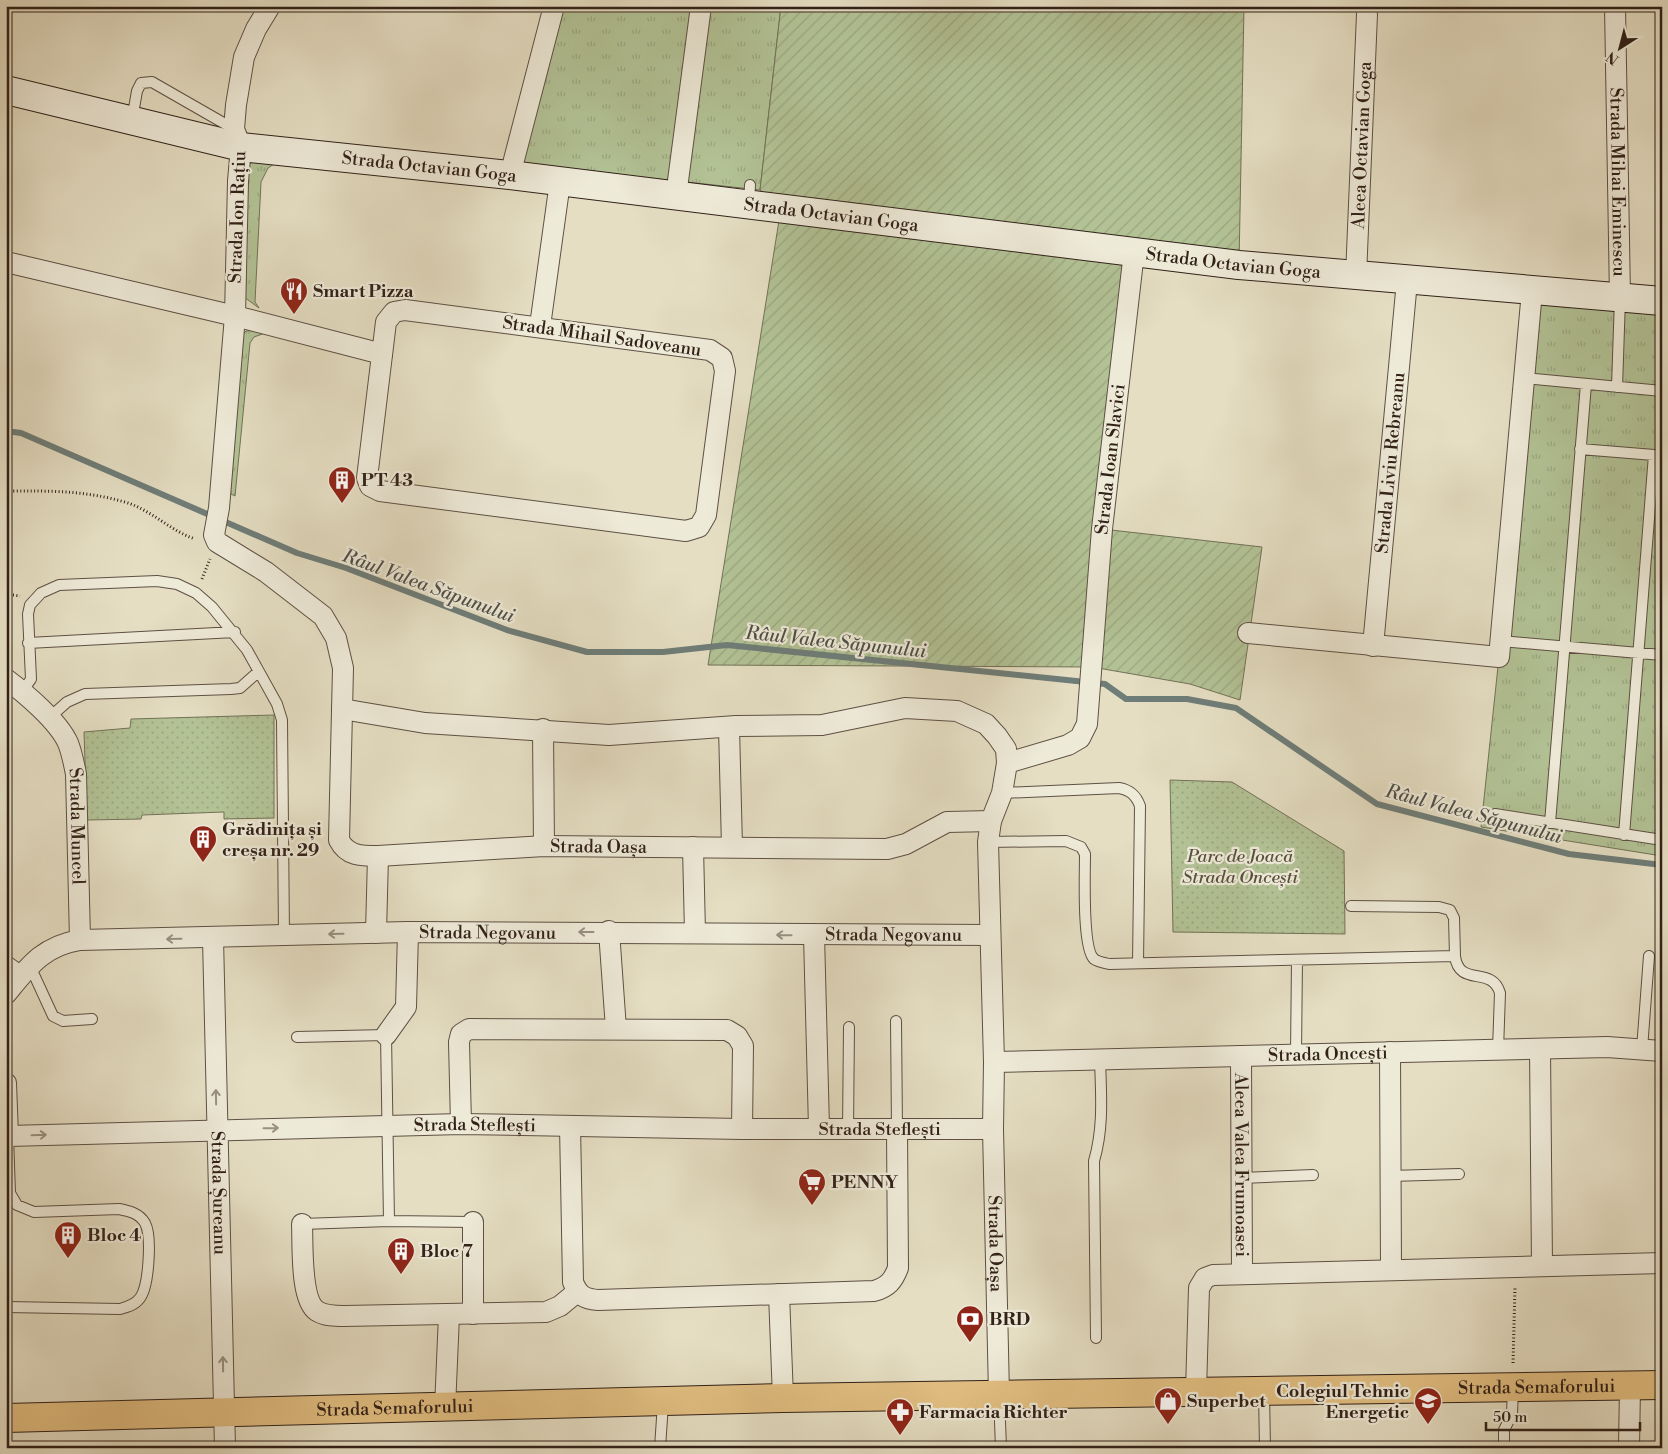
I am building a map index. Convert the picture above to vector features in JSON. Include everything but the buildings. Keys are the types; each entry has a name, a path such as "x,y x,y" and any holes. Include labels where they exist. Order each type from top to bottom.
{"main road":[{"name":"Strada Semaforului","path":"6,1418 663,1403 783,1398 1263,1389 1662,1385"}],"street":[{"name":"Strada Ion Rațiu","path":"216,535 235,316 238,138 244,57 256,29 270,6"},
{"path":"540,326 538,175 541,6"},
{"path":"538,175 554,6"},
{"name":"Strada Mihai Eminescu","path":"1615,6 1620,298"},
{"path":"689,194 682,110 693,27 705,8"},
{"name":"Aleea Octavian Goga","path":"1356,276 1367,14"},
{"name":"Strada Octavian Goga","path":"6,90 132,121 238,138 689,194 749,194 1239,266 1662,301"},
{"name":"Strada Ioan Slavici","path":"1007,764 1068,745 1080,738 1087,724 1102,529 1134,252"},
{"path":"6,262 235,316 382,354"},
{"name":"Strada Liviu Rebreanu","path":"1373,646 1407,281"},
{"path":"1248,633 1373,646 1500,649 1532,291"},
{"name":"Strada Mihail Sadoveanu","path":"405,310 540,326 710,350 722,358 725,371 706,515 699,526 686,531 380,490 370,486 367,478 386,322 394,312 405,310"},
{"name":"Strada Oașa","path":"216,535 322,616 336,638 343,668 339,840 348,852 356,856 544,846 887,849 906,844 946,822 991,821"},
{"name":"Strada Muncel","path":"6,679 49,718 68,743 76,774 80,940"},
{"path":"342,709 425,723 542,729 609,735 729,727 822,725 905,708 957,711 986,724 1006,749 1007,764"},
{"path":"729,727 732,847"},
{"path":"542,729 544,846"},
{"name":"Strada Oașa","path":"999,1394 993,1129 994,1062 988,842 991,821 1002,793 1007,764"},
{"path":"693,847 694,933"},
{"path":"376,933 378,856"},
{"path":"386,1035 406,1007 408,932"},
{"name":"Strada Negovanu","path":"6,994 27,969 52,948 80,940 408,932 990,935"},
{"path":"609,932 616,1029"},
{"path":"814,935 819,1128"},
{"name":"Strada Șureanu","path":"213,938 225,1448"},
{"path":"461,1124 459,1042 461,1034 469,1029 727,1030 737,1036 743,1046 742,1129"},
{"name":"Strada Oncești","path":"994,1062 1607,1047 1652,1050"},
{"path":"1540,1049 1542,1266"},
{"path":"1390,1052 1391,1270"},
{"name":"Aleea Valea Frumoasei","path":"1241,1056 1242,1274"},
{"path":"6,1083 8,1136"},
{"name":"Strada Steflești","path":"8,1136 461,1124 742,1129 993,1129"},
{"path":"570,1126 573,1282 577,1292 586,1299 598,1300 874,1291 887,1287 894,1278 898,1268 897,1130"},
{"path":"473,1222 473,1314"},
{"path":"302,1224 306,1293 316,1310 325,1315 546,1312 560,1306 577,1292"},
{"name":"Aleea Valea Frumoasei","path":"1196,1391 1199,1288 1205,1278 1213,1275 1662,1263"},
{"path":"779,1294 783,1398"},
{"path":"445,1408 449,1314"},
{"path":"1629,1448 1630,1386"}],"lane":[{"path":"132,121 137,91 141,83 152,82 238,138"},
{"path":"1617,387 1620,298"},
{"path":"1524,378 1662,391"},
{"path":"1550,823 1563,646 1586,384"},
{"path":"1580,449 1654,455 1624,835"},
{"path":"22,692 31,679 28,614 30,605 41,592 59,586 157,581 177,584 196,593 212,607 235,632 278,704 282,720 284,935"},
{"path":"28,643 235,632"},
{"path":"1500,649 1563,646 1662,655"},
{"path":"49,718 67,702 85,694 240,688 258,672"},
{"path":"1002,793 1119,788 1127,790 1138,799 1140,806 1138,963"},
{"path":"1494,814 1662,840"},
{"path":"988,842 1066,840 1082,847 1085,854 1087,944 1090,952 1099,962 1138,963 1455,956"},
{"path":"1351,906 1439,907 1450,910 1454,918 1455,956 1458,969 1462,973 1489,979 1498,985 1500,993 1498,1050"},
{"path":"1649,956 1652,1050"},
{"path":"6,960 27,969 54,1016 63,1021 92,1019"},
{"path":"1296,1054 1297,960"},
{"path":"896,1021 897,1130"},
{"path":"848,1129 849,1027"},
{"path":"297,1037 386,1035 389,1221"},
{"path":"1096,1338 1094,1161 1100,1141 1102,1121 1100,1059"},
{"path":"6,1307 120,1309 132,1306 140,1299 146,1287 148,1233 139,1216 130,1211 119,1209 34,1212 17,1205 10,1193 8,1136"},
{"path":"1390,1176 1459,1174"},
{"path":"1241,1178 1313,1175"},
{"path":"302,1224 389,1221 473,1222"},
{"path":"1504,1448 1504,1430 1512,1414 1513,1386"},
{"path":"1263,1389 1265,1448"},
{"name":"Strada Oașa","path":"999,1394 1001,1448"},
{"path":"660,1448 663,1403"}],"path":[{"path":"6,491 79,492 129,503 182,535 216,535 196,593"},
{"path":"1513,1386 1516,1267"}],"green space":[{"path":"554,6 781,6 760,190 513,163"},
{"path":"781,6 1244,6 1239,265 1134,252 1102,529 1262,547 1240,700 1190,684 1092,667 708,665 781,208 760,190"},
{"path":"255,160 274,164 268,168 261,182 255,302 259,308 244,297 246,172 249,164"},
{"path":"1532,291 1662,301 1662,856 1481,827 1499,657"},
{"path":"254,330 265,333 254,337 250,343 235,496 227,492 240,337 246,331"},
{"path":"274,715 274,818 224,819 224,812 142,815 141,819 87,820 84,732 130,728 131,719"},
{"name":"Parc de Joacă Strada Oncești","path":"1170,780 1232,782 1344,851 1345,934 1173,932"}],"waterway":[{"name":"Râul Valea Săpunului","path":"6,431 21,433 297,553 346,568 507,630 587,652 663,652 727,645 1105,684 1126,699 1187,699 1236,708 1377,804 1569,854 1662,865"}],"place":[{"name":"Smart Pizza","path":"294,315"},
{"name":"PT 43","path":"342,504"},
{"name":"Grădinița și creșa nr. 29","path":"203,863"},
{"name":"PENNY","path":"812,1206"},
{"name":"Bloc 4","path":"68,1259"},
{"name":"Bloc 7","path":"401,1275"},
{"name":"BRD","path":"970,1343"},
{"name":"Superbet","path":"1168,1425"},
{"name":"Colegiul Tehnic Energetic","path":"1428,1425"},
{"name":"Farmacia Richter","path":"900,1436"}]}
